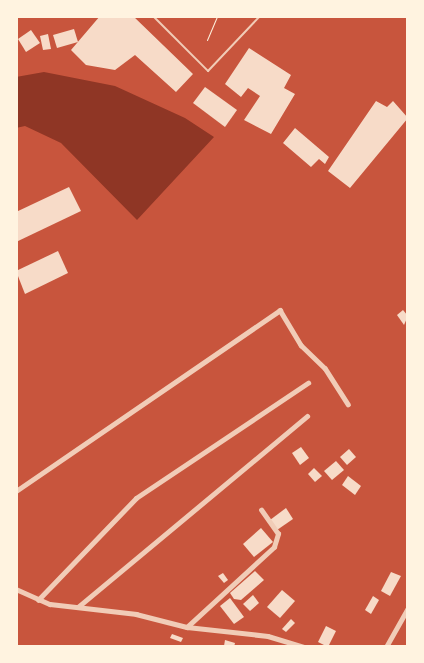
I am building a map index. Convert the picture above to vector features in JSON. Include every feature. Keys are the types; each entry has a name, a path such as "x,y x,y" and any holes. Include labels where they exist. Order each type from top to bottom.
{"street":[{"path":"16,491 280,310 301,345 325,368 348,404"},
{"path":"38,600 136,498 308,384"},
{"path":"78,607 307,416"},
{"path":"188,627 274,546 278,534 261,510"},
{"path":"16,590 38,600 136,614 188,627 268,636 303,647"},
{"path":"386,647 408,608"}],"lane":[{"path":"152,16 208,71 260,16"}],"path":[{"path":"207,40 217,16"}],"shaded area":[{"path":"44,72 115,86 185,118 214,137 137,220 61,143 25,126 16,128 16,77"}],"building":[{"path":"100,16 133,16 193,74 176,92 135,55 115,70 86,65 71,50"},
{"path":"74,29 78,42 57,48 53,35"},
{"path":"31,30 40,43 26,52 18,39"},
{"path":"48,34 51,49 43,50 40,36"},
{"path":"249,48 291,75 284,88 295,94 271,134 244,120 260,96 248,88 241,97 225,84"},
{"path":"205,87 237,110 225,127 193,103"},
{"path":"376,101 387,107 393,101 408,118 350,188 328,171"},
{"path":"295,128 329,157 325,164 319,159 311,167 283,143"},
{"path":"69,187 81,211 16,242 16,212"},
{"path":"58,251 68,273 25,294 16,271"},
{"path":"403,310 408,316 404,325 397,315"},
{"path":"301,447 309,458 300,465 292,453"},
{"path":"349,449 356,457 347,465 340,457"},
{"path":"336,461 344,470 332,480 324,471"},
{"path":"314,468 322,476 315,482 308,474"},
{"path":"348,476 361,486 355,495 342,485"},
{"path":"286,508 293,519 277,530 270,520"},
{"path":"261,528 273,542 254,557 243,544"},
{"path":"255,571 264,580 241,600 234,599 230,593"},
{"path":"391,572 401,576 390,596 381,591"},
{"path":"223,573 228,580 224,583 218,576"},
{"path":"282,590 295,601 280,618 267,607"},
{"path":"253,595 259,603 250,611 243,604"},
{"path":"373,596 379,600 371,614 365,610"},
{"path":"230,598 244,617 234,624 220,606"},
{"path":"291,619 295,623 286,632 282,629"},
{"path":"326,626 336,631 328,647 318,642"},
{"path":"172,634 183,638 181,642 170,638"},
{"path":"225,640 235,643 234,647 224,646"}]}
